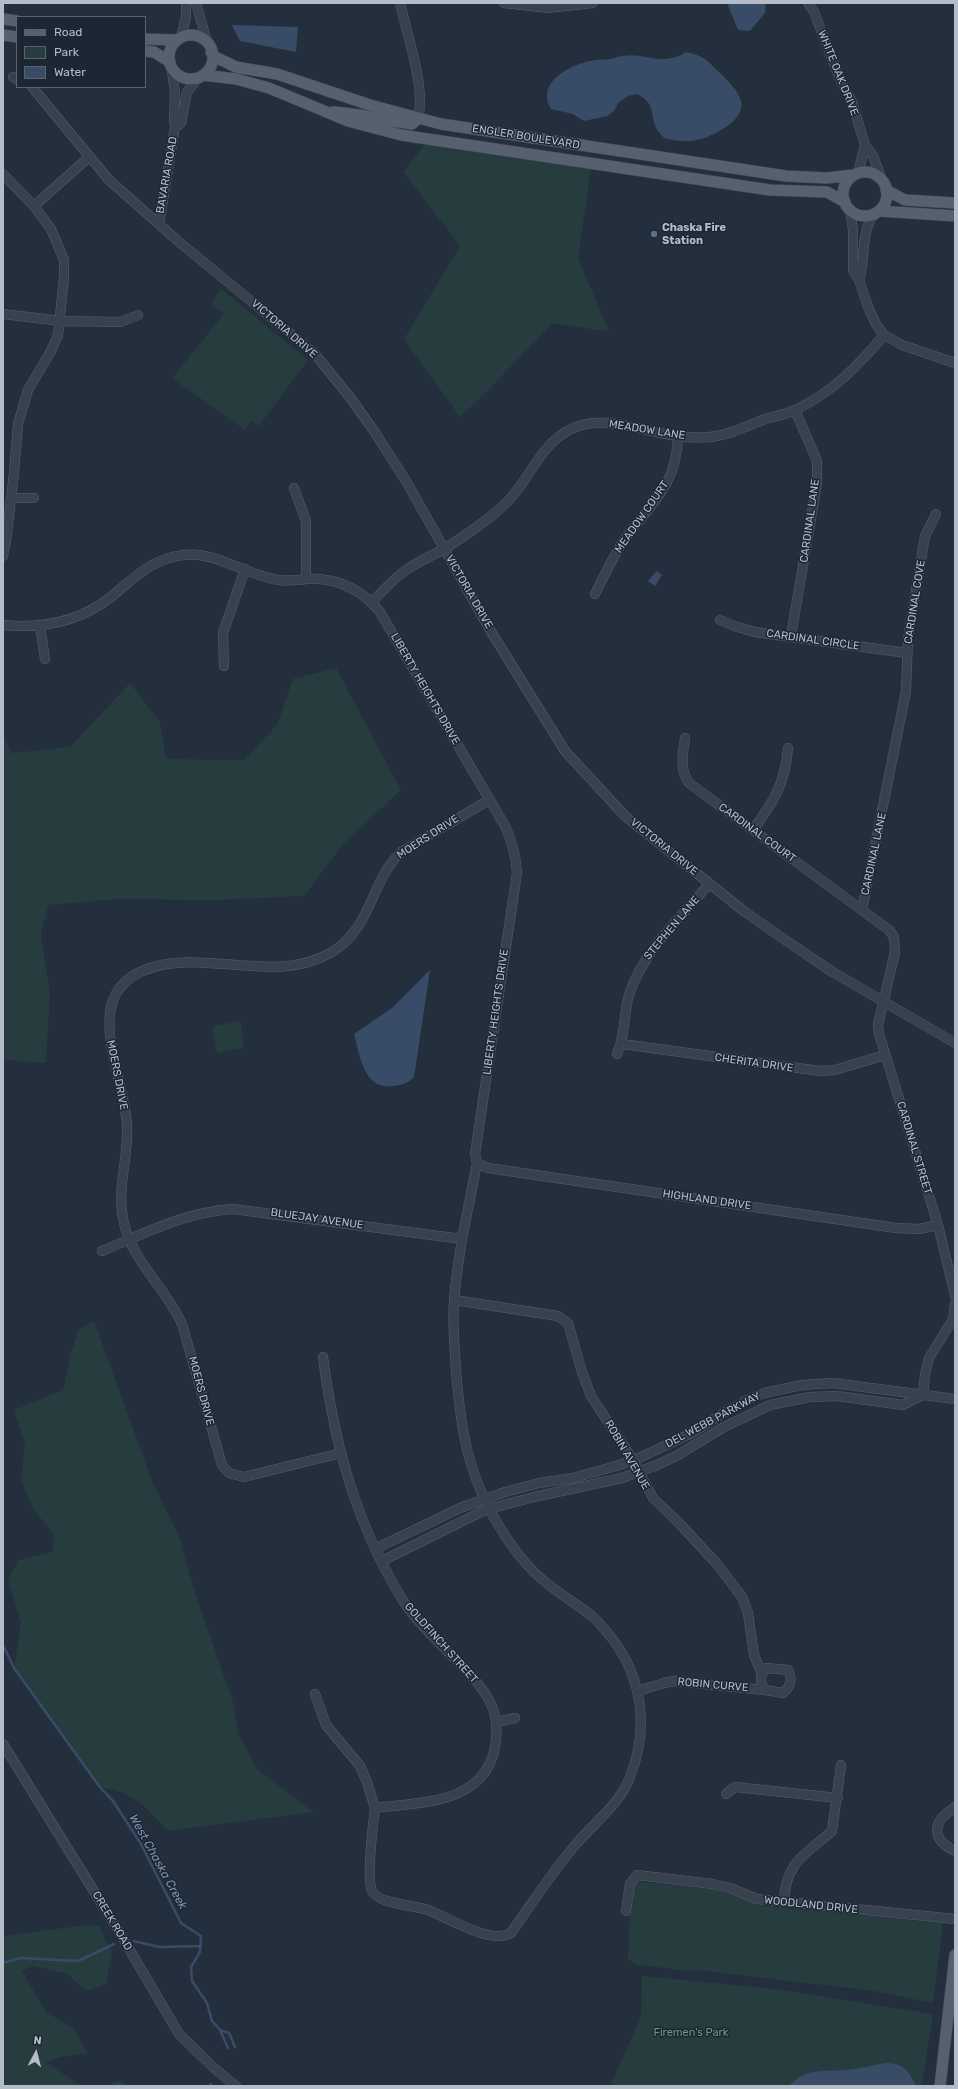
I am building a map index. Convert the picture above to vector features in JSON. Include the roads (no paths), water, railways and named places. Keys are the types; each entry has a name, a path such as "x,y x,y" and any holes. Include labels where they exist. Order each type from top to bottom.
{"main road":[{"path":"3,20 16,22"},
{"path":"3,35 16,37"},
{"path":"146,39 179,38 186,35 198,35 209,47 210,67 200,76 182,77 175,72 171,64 170,51 179,38"},
{"name":"ENGLER BOULEVARD","path":"209,47 215,57 236,67 277,74 370,106 418,118 479,130 786,176 827,178 855,174"},
{"path":"146,51 154,52 171,64"},
{"name":"ENGLER BOULEVARD","path":"200,76 236,79 269,88 348,121 401,135 770,190 823,191 834,194 847,206"},
{"path":"324,112 350,113 381,120 412,124 418,118"},
{"path":"955,203 905,200 884,185 873,174 855,174 844,188 847,206 863,215 876,212 955,216"},
{"path":"876,212 885,201 884,185"},
{"path":"940,2086 955,1955"}],"street":[{"path":"179,38 186,17 186,3"},
{"path":"196,3 209,47"},
{"path":"400,3 420,86 421,104 418,118"},
{"path":"504,3 548,8 593,3"},
{"name":"WHITE OAK DRIVE","path":"808,3 814,12 840,79 852,102 865,145 872,156 884,185"},
{"name":"BAVARIA ROAD","path":"159,224 176,127 174,121 175,92 171,64"},
{"name":"BAVARIA ROAD","path":"176,127 181,123 187,92 200,76"},
{"name":"VICTORIA DRIVE","path":"33,88 109,180 159,224 314,353 349,396 374,431 406,481 444,549 565,751 625,816 709,884 778,935 831,971 955,1043"},
{"path":"855,174 865,145"},
{"path":"34,206 89,157"},
{"path":"3,174 34,206 51,229 64,260 61,321 58,335 52,351 28,390 18,424 11,498 3,556"},
{"path":"847,206 853,230 853,270 859,280 868,307 876,324 884,334 902,345 923,354 955,363"},
{"path":"859,280 863,269 865,231 876,212"},
{"path":"3,314 61,321 120,322 138,315"},
{"name":"MEADOW LANE","path":"372,602 397,577 444,549 496,513 510,499 544,450 568,431 578,426 602,422 678,436 705,439 723,436 795,410 838,383 860,364 884,334"},
{"name":"CARDINAL LANE","path":"791,636 817,483 817,461 795,410"},
{"name":"MEADOW COURT","path":"595,594 624,540 668,482 676,463 678,436"},
{"path":"294,488 306,521 306,579"},
{"path":"11,498 34,498"},
{"name":"CARDINAL COVE","path":"906,692 907,653 925,536 936,514"},
{"name":"LIBERTY HEIGHTS DRIVE","path":"3,625 40,626 55,624 84,614 111,597 144,569 154,563 169,558 198,555 278,580 330,580 343,584 372,602 380,612 510,836 514,849 517,873 476,1154 476,1163"},
{"path":"224,666 223,633 245,569"},
{"name":"CARDINAL CIRCLE","path":"720,620 745,630 907,653"},
{"path":"40,626 45,659"},
{"name":"CARDINAL LANE","path":"884,1002 896,941 889,930 862,910 906,692"},
{"name":"CARDINAL COURT","path":"685,738 682,765 686,779 862,910"},
{"path":"753,830 780,788 786,770 788,748"},
{"name":"MOERS DRIVE","path":"341,1453 244,1477 232,1475 226,1471 218,1456 182,1324 173,1305 138,1257 130,1240 120,1204 127,1125 108,1018 112,1001 122,984 145,970 174,963 198,962 289,967 326,955 346,941 362,922 386,870 401,852 489,800"},
{"name":"STEPHEN LANE","path":"617,1054 622,1044 630,992 641,967 652,951 709,884"},
{"name":"CARDINAL STREET","path":"884,1002 878,1025 884,1055 938,1226 955,1295"},
{"name":"CHERITA DRIVE","path":"622,1044 820,1071 836,1070 884,1055"},
{"path":"315,1694 326,1725 360,1766 367,1782 375,1808 370,1879 372,1890 377,1897 426,1910 487,1935 507,1936 511,1933 553,1872 576,1843 602,1818 623,1792 634,1766 640,1739 641,1705 638,1691 623,1654 600,1624 545,1583 532,1570 510,1543 484,1499 473,1473 460,1425 455,1353 454,1300 462,1239 476,1163"},
{"name":"HIGHLAND DRIVE","path":"476,1163 488,1168 896,1228 919,1229 938,1226"},
{"name":"BLUEJAY AVENUE","path":"102,1251 179,1218 206,1211 233,1208 462,1239"},
{"name":"ROBIN AVENUE","path":"454,1300 558,1316 565,1320 573,1335 582,1372 591,1396 633,1460 653,1498 679,1523 717,1564 742,1597 748,1613 754,1655 762,1674"},
{"path":"923,1395 925,1374 929,1358 953,1319 955,1303"},
{"name":"GOLDFINCH STREET","path":"323,1357 327,1385 345,1472 367,1534 402,1599 418,1621 487,1696 496,1715 497,1722 495,1745 489,1764 481,1777 470,1788 435,1801 375,1808"},
{"name":"DEL WEBB PARKWAY","path":"375,1549 454,1511 484,1499 522,1486 573,1478 633,1460 692,1434 747,1400 780,1389 802,1385 833,1383 955,1399"},
{"name":"DEL WEBB PARKWAY","path":"382,1561 491,1509 534,1497 622,1478 638,1472 678,1455 724,1427 770,1404 810,1397 837,1396 903,1405 923,1395"},
{"name":"ROBIN CURVE","path":"638,1691 674,1681 783,1693 790,1686 791,1676 788,1670 766,1668 762,1674 761,1682 765,1690"},
{"path":"497,1722 515,1718"},
{"name":"CREEK ROAD","path":"3,1744 121,1935 179,2034 214,2068 236,2086"},
{"path":"784,1902 785,1884 793,1866 832,1831 838,1798 841,1765"},
{"path":"726,1794 735,1787 838,1798"},
{"path":"955,1807 941,1820 937,1831 939,1840 955,1851"},
{"name":"WOODLAND DRIVE","path":"626,1911 630,1884 637,1875 713,1884 757,1899 955,1919"}],"water":[{"path":"727,3 766,3 765,13 750,31 738,30"},
{"path":"232,25 298,27 296,52 240,41"},
{"path":"686,52 703,58 709,63 733,86 741,101 741,108 738,116 732,122 715,133 698,140 678,141 664,138 657,130 649,104 637,94 628,96 618,103 614,111 607,116 584,121 573,114 551,109 547,99 548,90 552,82 567,69 577,65 596,60 628,55 666,59 677,57"},
{"path":"657,571 662,575 655,586 648,581"},
{"path":"430,970 414,1077 397,1086 384,1086 376,1083 370,1078 365,1070 354,1034 392,1008"},
{"path":"886,2063 902,2066 911,2076 916,2086 789,2086 802,2076 809,2073 851,2069"}],"waterway":[{"name":"West Chaska Creek","path":"3,1645 14,1668 99,1786 113,1801 141,1844 181,1923 201,1936 200,1952 191,1967 192,1981 207,2003 212,2021 220,2030 228,2048"},
{"path":"134,1941 159,1947 201,1946"},
{"path":"3,1963 20,1958 78,1961 114,1944"},
{"name":"West Chaska Creek","path":"220,2030 229,2033 235,2047"}],"place":[{"name":"Chaska Fire Station","path":"654,234"}],"park label":[{"name":"Firemen's Park","path":"691,2033"}]}
